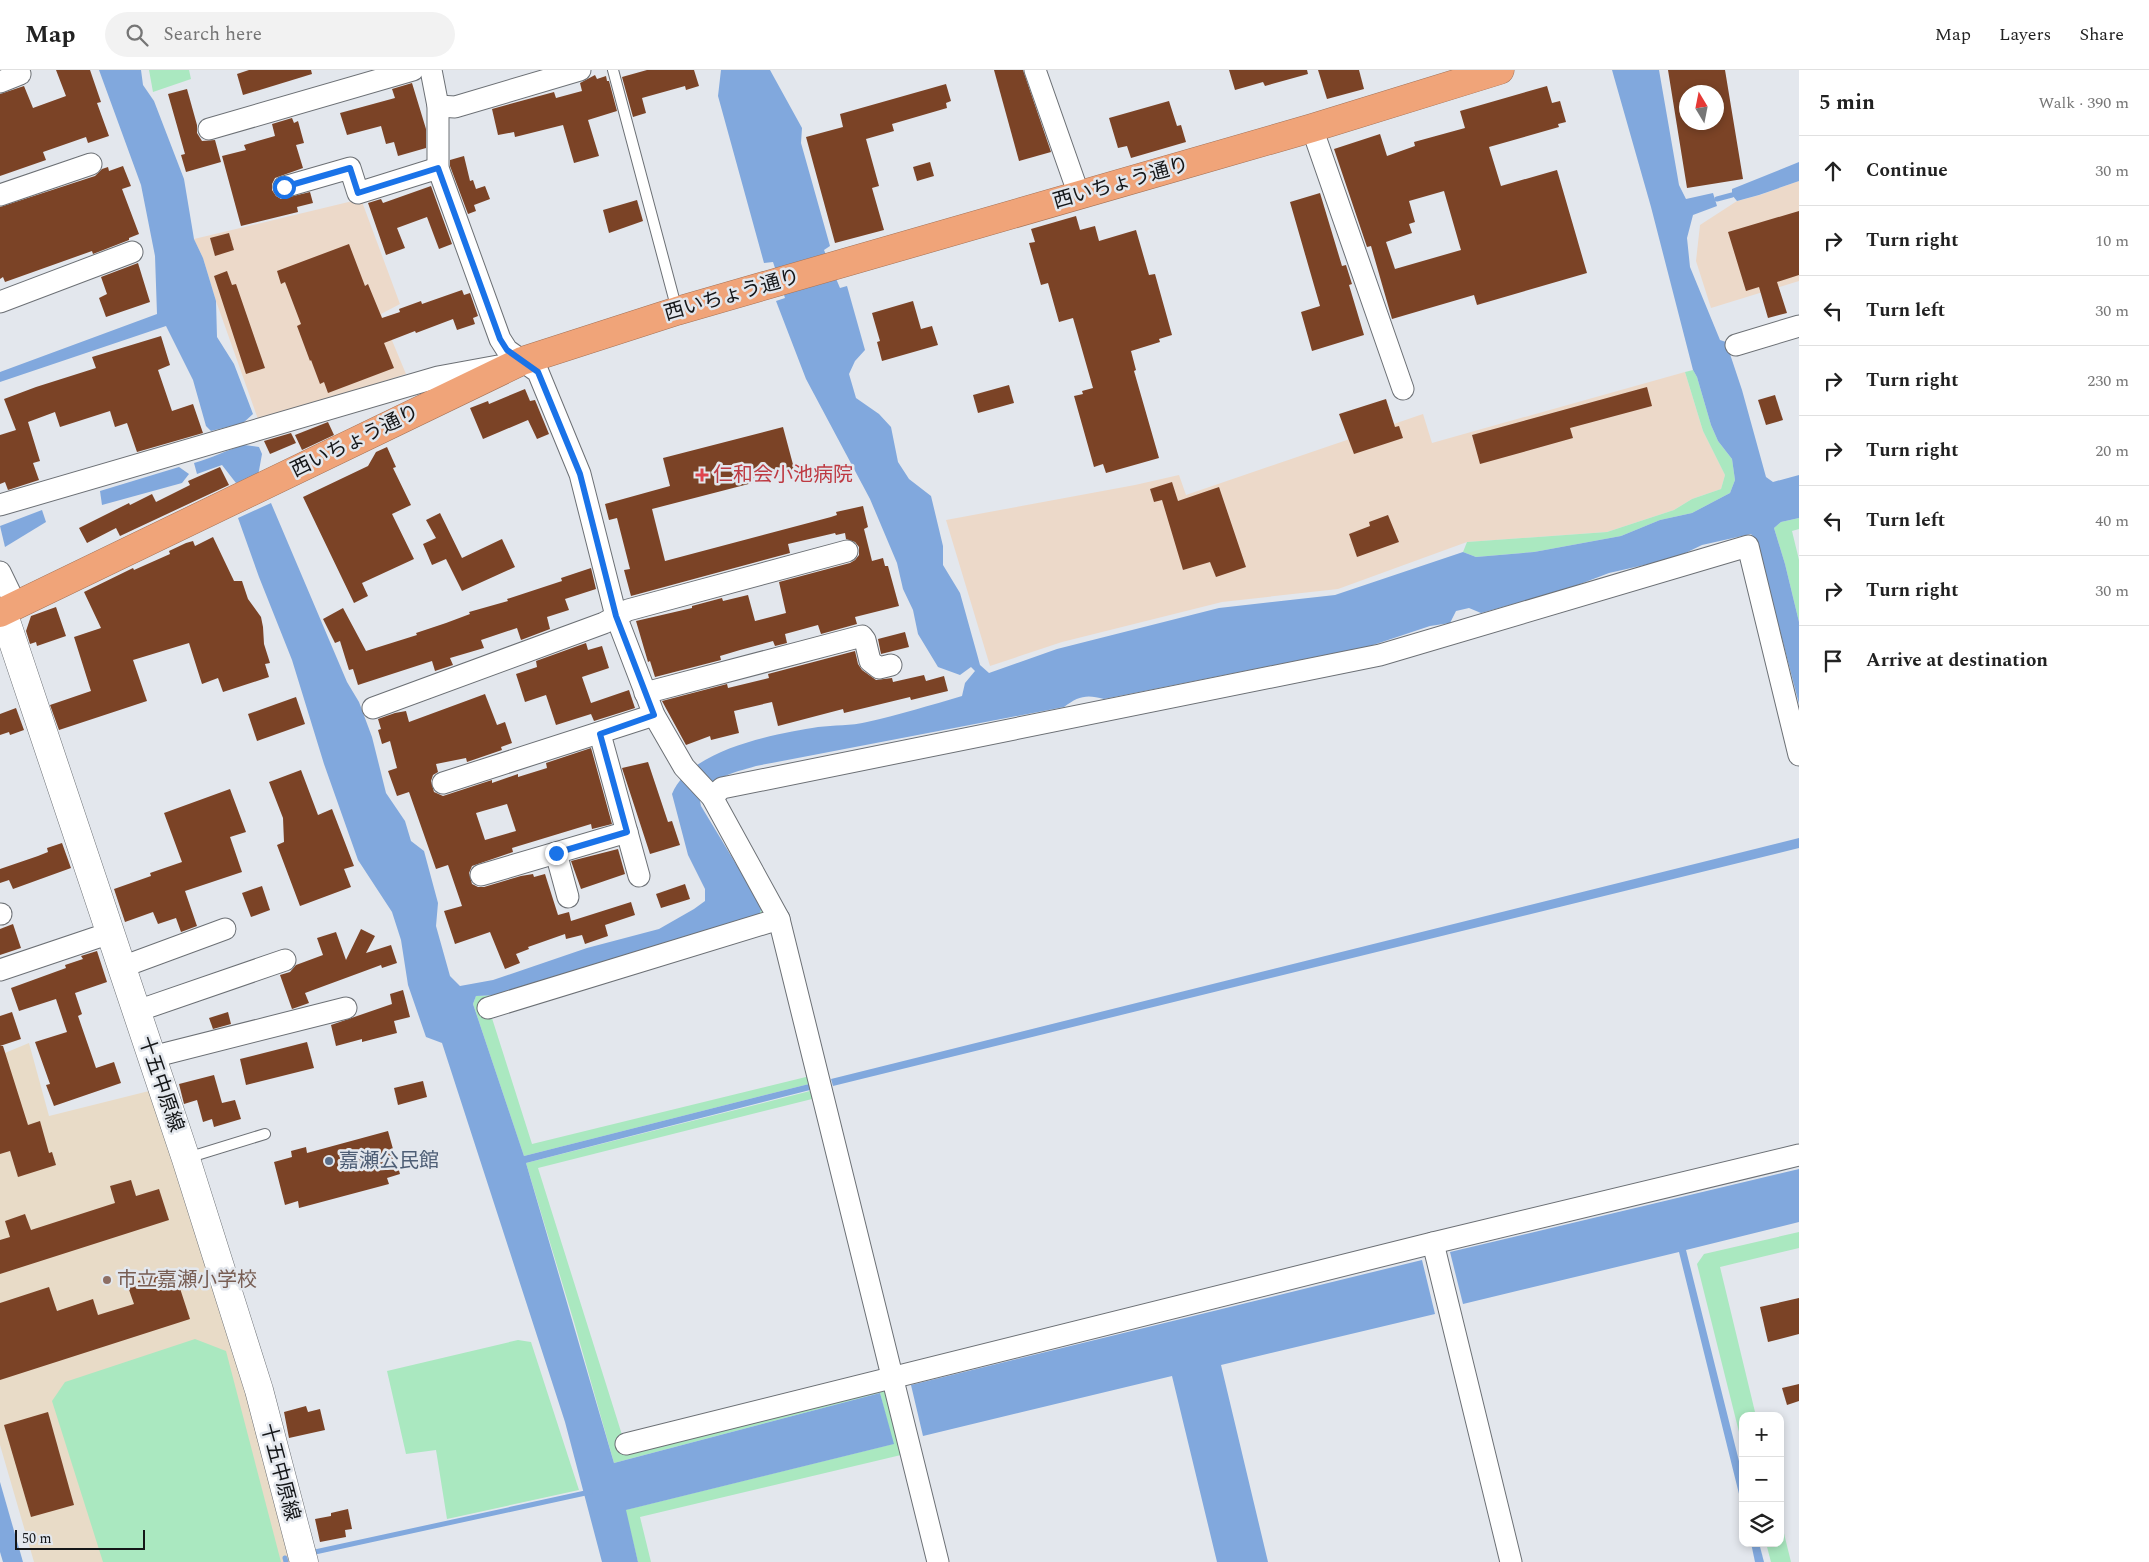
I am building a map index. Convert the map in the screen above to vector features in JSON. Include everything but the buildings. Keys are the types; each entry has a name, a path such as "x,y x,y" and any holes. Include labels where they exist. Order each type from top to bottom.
{"highway":[{"name":"西いちょう通り","path":"6,610 522,361 677,311 1312,128 1500,70"}],"main road":[{"name":"十五中原線","path":"6,610 110,933 186,1159 259,1390 304,1562"}],"street":[{"path":"209,129 413,70"},
{"path":"431,70 438,106 438,168 500,339 507,350 538,372 580,474 616,616 654,715 684,767 712,797 780,919 938,1562"},
{"path":"438,106 455,107 580,70"},
{"path":"1035,70 1079,195"},
{"path":"0,82 20,74"},
{"path":"1312,128 1402,389"},
{"path":"0,195 90,164"},
{"path":"284,187 350,168 358,193 438,168"},
{"path":"0,302 132,252"},
{"path":"1736,345 1799,326"},
{"path":"0,505 438,377 522,361"},
{"path":"712,797 722,788 1380,655 1748,546 1799,755"},
{"path":"373,708 604,623 628,610 847,551"},
{"path":"0,572 6,610"},
{"path":"645,692 862,636 865,640 870,661 879,668 891,664"},
{"path":"443,783 600,734 654,715"},
{"path":"600,734 638,876"},
{"path":"481,875 627,832"},
{"path":"556,853 568,897"},
{"path":"488,1008 780,919"},
{"path":"122,967 225,929"},
{"path":"0,970 110,933"},
{"path":"137,1011 285,960"},
{"path":"152,1058 346,1008"},
{"path":"626,1444 1433,1243 1799,1155"},
{"path":"1433,1243 1511,1562"}],"lane":[{"path":"613,70 677,311"},
{"path":"186,1159 265,1134"}],"shaded area":[{"path":"1799,181 1799,281 1711,308 1696,261 1700,225 1737,201"},
{"path":"361,199 400,304 381,314 406,374 259,422 216,301 203,258 194,239"},
{"path":"1685,372 1703,431 1725,475 1721,489 1692,499 1674,510 1607,532 1467,542 1338,589 1222,602 1062,642 990,666 946,520 1179,475 1186,495 1423,414 1432,443"},
{"name":"市立嘉瀬小学校","path":"29,1043 49,1116 149,1091 227,1318 291,1562 34,1562 0,1445 0,1055"}],"green space":[{"path":"149,70 189,70 191,79 153,92"},
{"path":"1693,370 1718,441 1732,459 1735,480 1730,493 1692,513 1660,520 1621,536 1534,552 1476,557 1463,552 1467,542 1607,532 1674,510 1692,499 1721,489 1725,475 1703,431 1685,372"},
{"path":"1799,518 1799,529 1792,531 1799,560 1799,622 1774,528 1781,522"},
{"path":"762,907 775,929 491,1015 532,1144 810,1076 816,1098 538,1168 623,1438 883,1372 901,1455 640,1517 651,1562 638,1562 625,1510 893,1444 880,1393 614,1463 526,1163 810,1091 809,1084 524,1156 473,1004 476,996 498,995"},
{"path":"1799,1232 1799,1248 1720,1267 1755,1412 1739,1412 1739,1432 1697,1264 1704,1254"},
{"path":"195,1339 226,1351 281,1562 103,1562 52,1401 65,1382"},
{"path":"518,1340 531,1342 579,1490 447,1519 436,1450 406,1454 387,1371"},
{"path":"1784,1533 1791,1562 1771,1562 1767,1547 1784,1547"}],"water":[{"path":"99,70 141,70 143,85 154,101 184,179 194,239 203,258 216,301 217,337 234,364 253,414 243,423 211,431 206,426 193,380 166,326 0,382 0,372 157,314 155,256 141,185"},
{"path":"721,70 770,70 802,128 801,143 830,246 824,250 840,288 847,286 865,350 855,361 849,374 856,398 879,414 891,427 898,462 909,479 931,496 943,546 943,565 960,593 980,665 989,673 1057,649 1219,608 1335,595 1463,552 1476,557 1534,552 1621,536 1660,520 1692,513 1730,493 1735,480 1732,459 1718,441 1693,370 1651,207 1612,70 1659,70 1679,185 1686,199 1713,193 1717,206 1693,215 1687,238 1690,267 1720,340 1726,342 1742,390 1766,477 1773,482 1799,475 1799,518 1781,522 1774,528 1799,622 1799,704 1757,542 1751,534 1702,545 1675,558 1609,573 1567,589 1481,613 1469,608 1456,611 1450,623 1430,626 1370,646 1104,699 1083,697 1074,700 1064,707 756,766 731,773 719,779 699,796 701,806 762,907 759,915 498,995 476,996 473,1004 524,1156 809,1084 810,1090 526,1163 614,1463 880,1393 894,1444 626,1510 638,1562 602,1562 565,1422 442,1043 426,1037 408,985 401,940 392,912 358,860 324,764 292,660 238,518 271,503 347,682 359,702 372,737 386,793 405,821 411,841 424,851 438,903 436,926 450,976 460,986 493,980 587,948 659,929 705,901 705,889 688,855 672,794 682,778 696,766 715,755 758,739 818,727 861,723 962,696 965,683 975,671 971,667 960,675 938,667 918,634 913,610 903,589 897,563 870,499 806,379 776,301 785,298 773,262 764,263 718,96"},
{"path":"1799,162 1799,181 1737,201 1732,195 1732,189"},
{"path":"244,445 259,447 262,454 258,476 236,483 222,465 197,474 194,463"},
{"path":"179,467 189,474 182,483 102,505 100,491"},
{"path":"42,510 46,522 5,547 0,526"},
{"path":"1799,838 1799,848 833,1086 831,1079"},
{"path":"1799,1169 1799,1222 1686,1250 1739,1461 1739,1494 1679,1252 1463,1304 1450,1252"},
{"path":"1422,1260 1435,1314 1221,1365 1268,1562 1217,1562 1172,1376 923,1436 911,1385"},
{"path":"0,1482 23,1562 3,1562 0,1552"},
{"path":"1752,1547 1760,1547 1764,1562 1755,1562"}],"waterway":[{"path":"1717,199 1732,195"},
{"path":"315,1552 590,1492"},
{"path":"285,1558 286,1562"}],"place":[{"name":"仁和会小池病院","path":"702,475"},
{"name":"嘉瀬公民館","path":"329,1161"},
{"name":"市立嘉瀬小学校","path":"107,1280"}],"route":[{"path":"284,187 350,168 358,193 438,168 500,339 507,350 538,372 580,474 616,616 654,715 600,734 627,832 556,853"}]}
